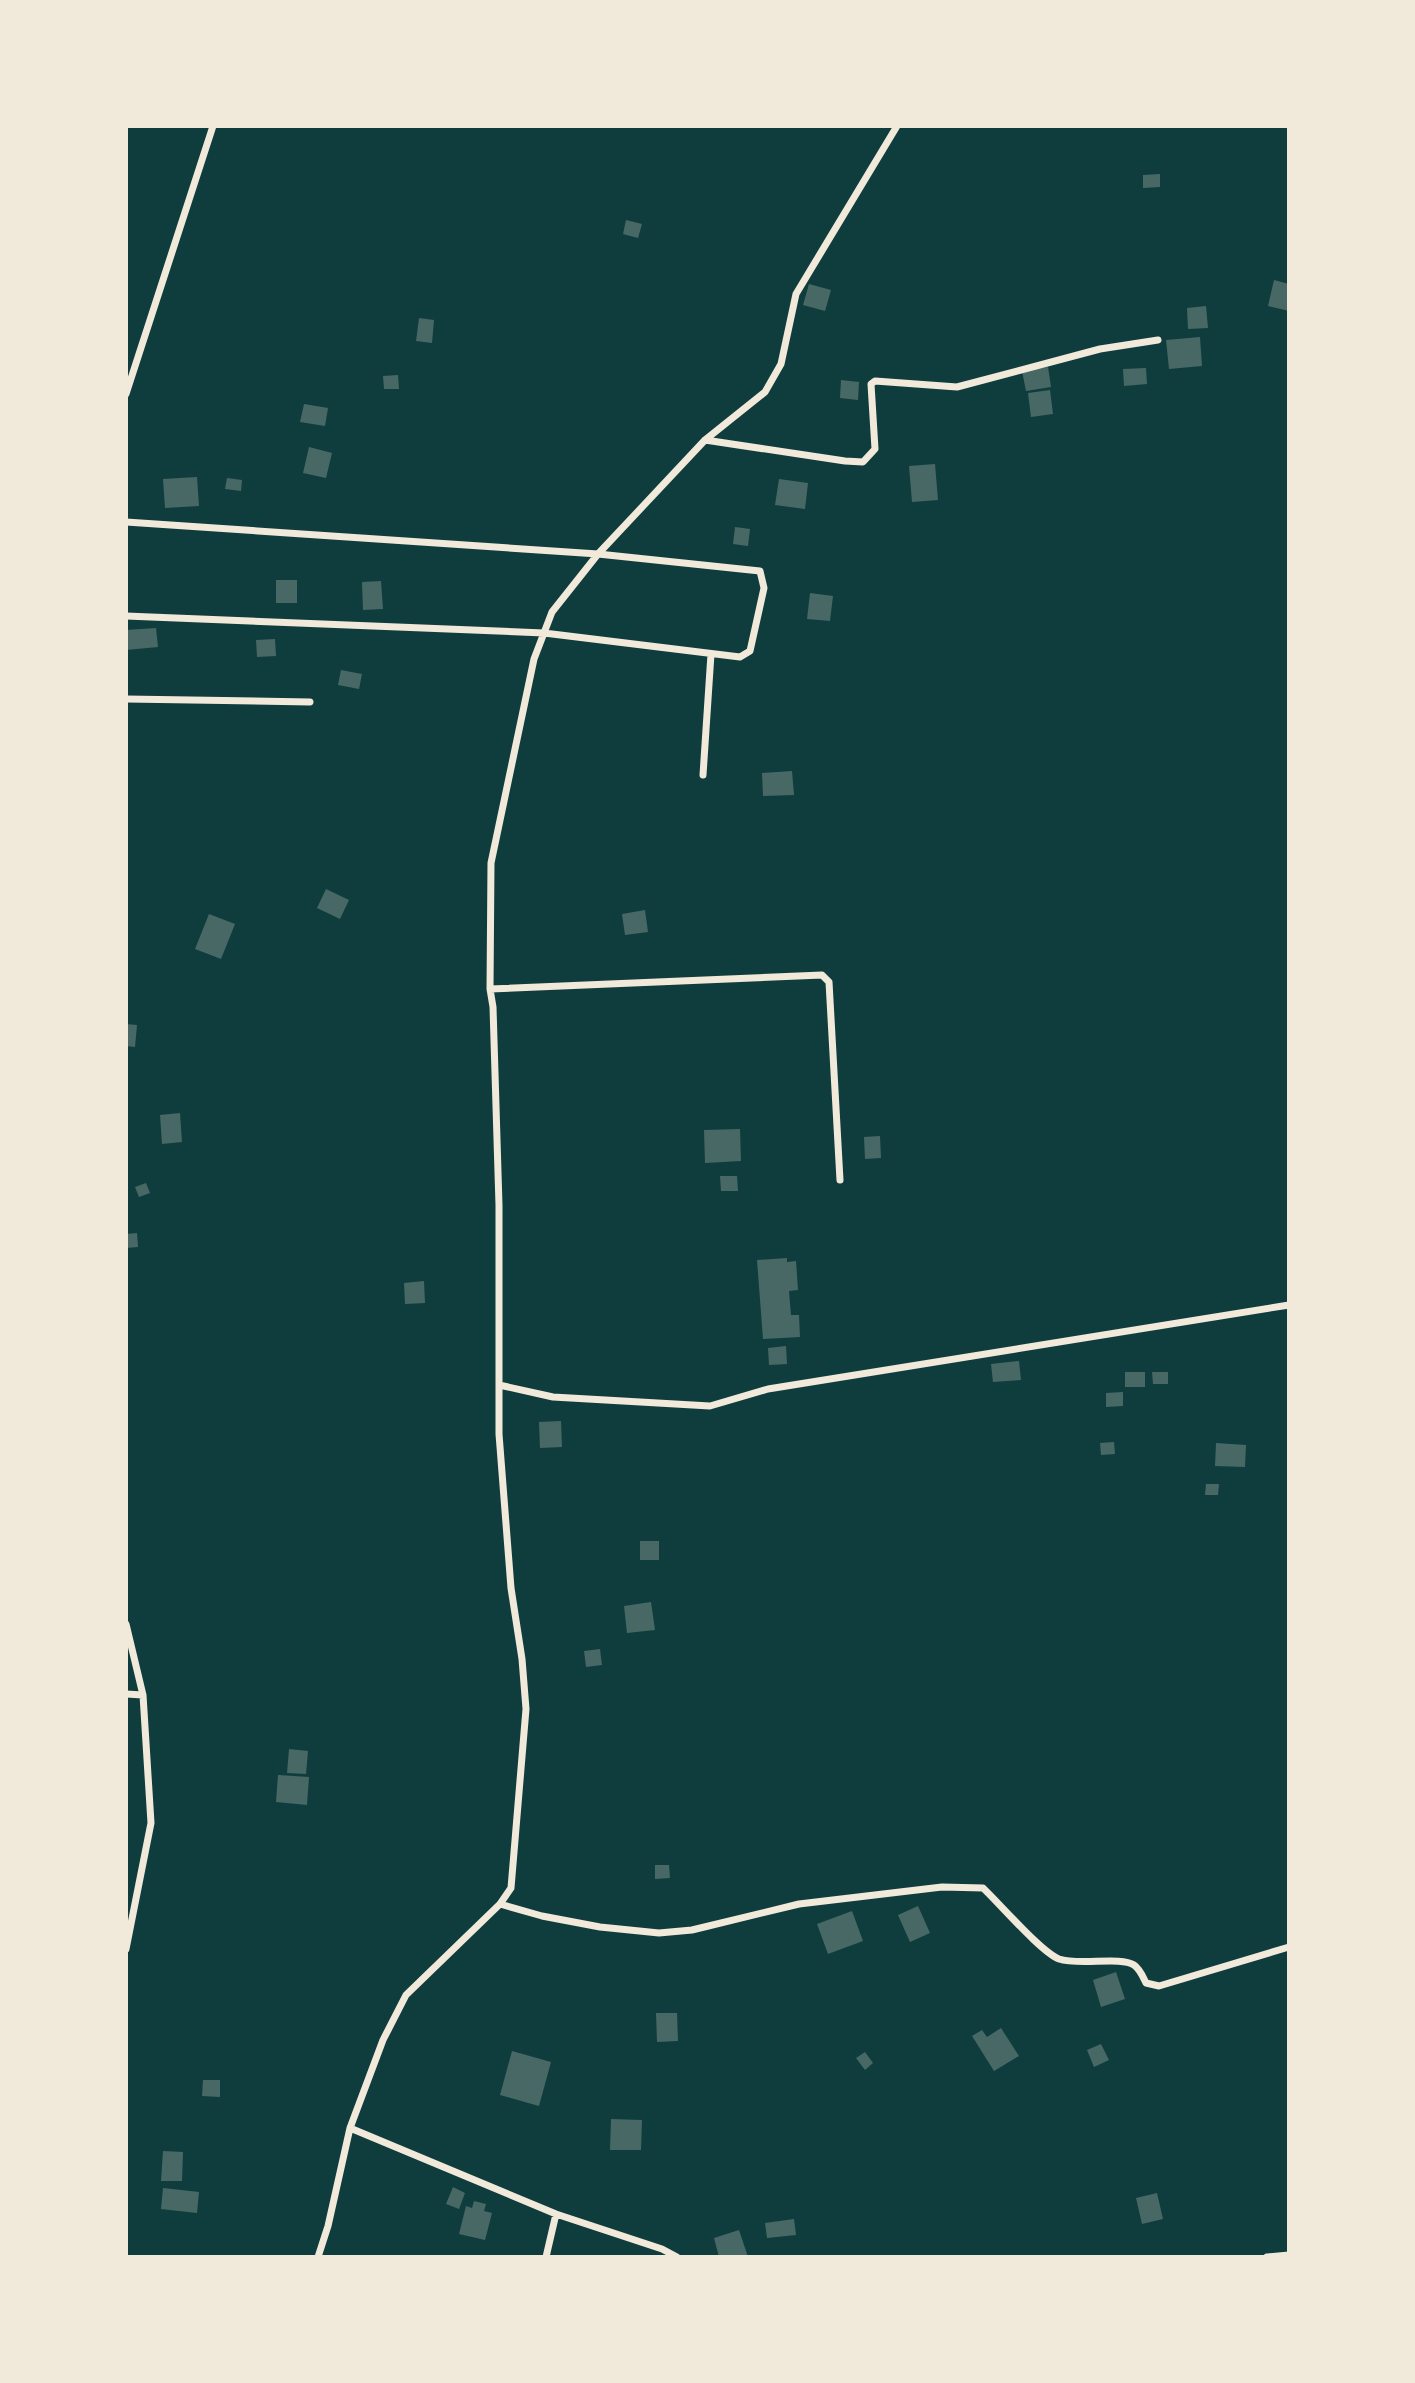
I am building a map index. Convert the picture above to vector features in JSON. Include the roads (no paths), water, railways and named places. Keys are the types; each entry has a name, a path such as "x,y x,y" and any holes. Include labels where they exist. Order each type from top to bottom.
{"street":[{"path":"126,394 213,126"},
{"path":"318,2257 328,2227 350,2128 383,2040 406,1995 500,1904 511,1888 526,1709 522,1659 511,1588 499,1434 499,1205 493,1007 490,989 491,863 534,659 552,612 598,554 705,440 765,392 780,364 796,294 897,126"},
{"path":"705,440 845,461 863,461 875,449 871,384 875,381 957,387 1100,349 1158,340"},
{"path":"126,522 598,554 760,571 764,588 750,651 740,657 544,633 126,616"},
{"path":"702,775 711,654"},
{"path":"126,699 310,702"},
{"path":"490,989 822,975 828,982 840,1180"},
{"path":"499,1385 553,1398 710,1406 781,1387 1289,1305"},
{"path":"126,1624 143,1695 151,1823 126,1949"},
{"path":"126,1695 143,1695"},
{"path":"500,1904 542,1916 600,1927 659,1933 692,1930 800,1904 942,1887 983,1888 1057,1958 1078,1962 1128,1962 1138,1967 1146,1983 1159,1986 1289,1947"},
{"path":"350,2128 556,2214 662,2249 677,2257"},
{"path":"546,2257 556,2214"},
{"path":"1267,2257 1289,2256"}]}
